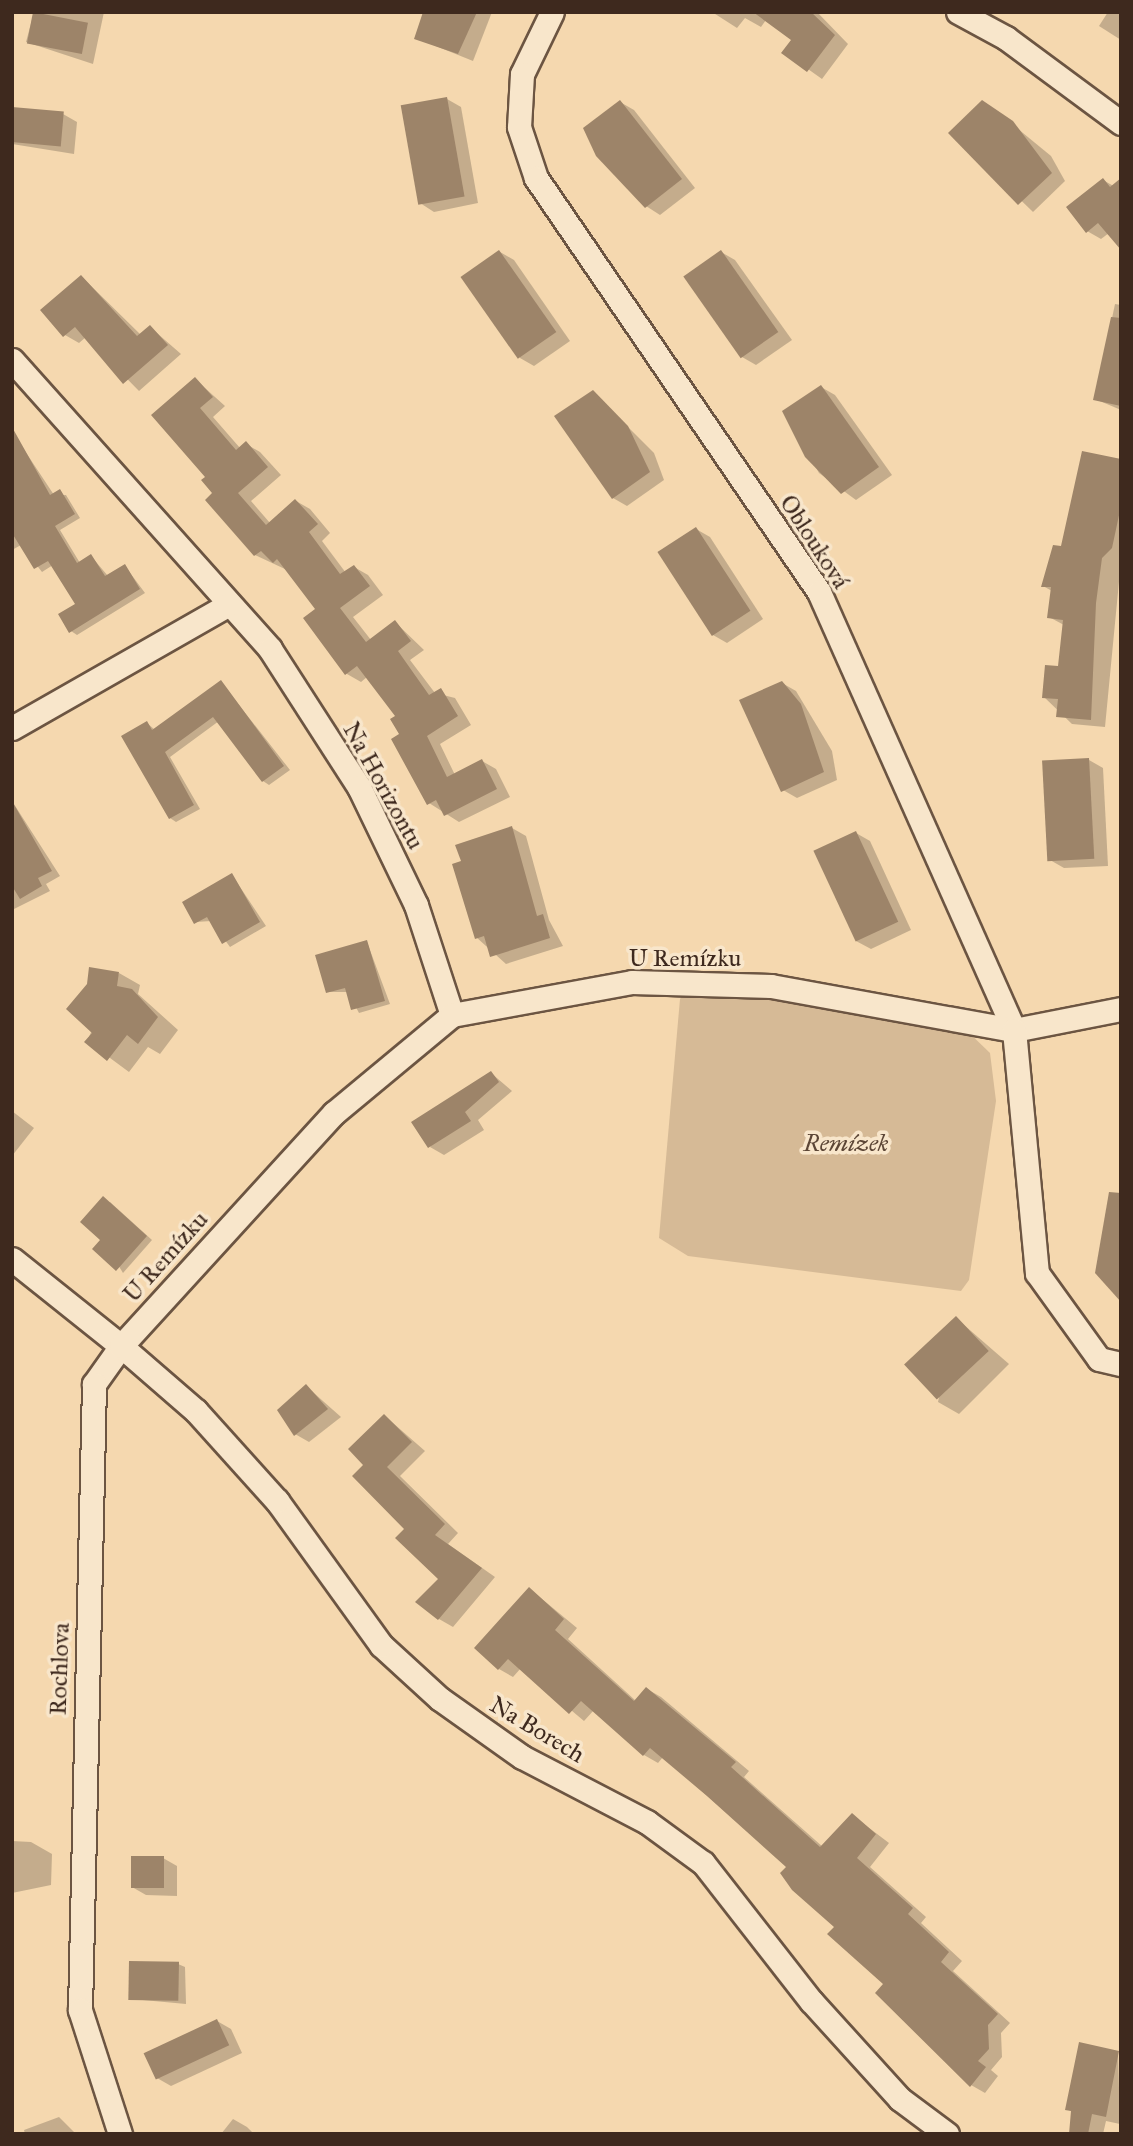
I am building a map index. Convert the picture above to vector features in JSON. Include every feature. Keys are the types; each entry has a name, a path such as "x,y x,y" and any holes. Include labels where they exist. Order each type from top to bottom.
{"street":[{"name":"Oblouková","path":"552,12 522,74 519,127 536,178 819,592 1014,1030"},
{"path":"958,12 1006,38 1121,123"},
{"name":"Na Horizontu","path":"12,360 270,649 359,788 416,905 452,1015"},
{"path":"12,728 228,605"},
{"name":"U Remízku","path":"121,1346 334,1113 452,1015 632,982 771,986 1014,1030"},
{"path":"1121,1009 1014,1030 1037,1273 1099,1359 1121,1364"},
{"path":"12,1259 121,1346"},
{"name":"Rochlova","path":"120,2134 80,2010 94,1384 121,1346"},
{"name":"Na Borech","path":"121,1346 196,1412 277,1501 381,1645 440,1699 522,1757 647,1822 703,1863 811,2001 900,2099 947,2134"}],"green space":[{"name":"Remízek","path":"690,985 962,1026 990,1053 996,1101 969,1280 961,1291 688,1256 659,1238 680,999"}],"building":[{"path":"33,12 88,23 82,54 27,43"},
{"path":"423,12 477,12 458,54 414,39"},
{"path":"753,12 811,12 835,35 807,72 781,53 791,40"},
{"path":"447,97 465,196 418,205 401,105"},
{"path":"620,100 682,179 645,208 596,156 583,128"},
{"path":"982,100 1013,121 1052,173 1018,205 948,133"},
{"path":"12,107 64,112 61,146 12,142"},
{"path":"1103,178 1110,187 1121,178 1121,250 1098,223 1086,233 1066,207"},
{"path":"499,250 556,332 518,359 460,277"},
{"path":"721,250 778,332 741,358 683,276"},
{"path":"81,275 137,336 150,325 168,345 123,384 75,327 63,337 40,310"},
{"path":"1111,317 1121,318 1121,406 1093,400"},
{"path":"195,377 213,397 200,408 236,450 246,441 268,467 238,493 266,525 295,499 318,524 309,532 340,574 354,565 370,586 340,608 366,642 395,620 411,641 398,651 429,695 441,688 458,716 427,736 447,777 482,759 497,789 444,816 436,800 427,805 391,739 399,734 390,719 395,716 357,666 345,675 303,618 315,609 277,559 273,563 261,551 254,556 205,500 212,493 201,480 205,477 151,415"},
{"path":"821,385 879,467 841,494 805,457 782,411"},
{"path":"593,390 628,426 650,472 612,499 554,416"},
{"path":"12,427 50,495 60,489 75,514 55,526 77,563 91,554 105,576 125,564 140,589 69,633 58,614 75,604 48,561 34,569 12,533"},
{"path":"1082,451 1121,459 1121,506 1112,548 1102,558 1096,603 1091,720 1056,717 1058,699 1042,698 1045,665 1058,666 1063,620 1047,618 1051,587 1041,587 1053,545 1061,546"},
{"path":"696,527 750,611 712,636 657,552"},
{"path":"221,680 284,766 262,782 213,717 165,752 194,805 169,819 121,736 147,721 152,730"},
{"path":"782,681 801,704 824,772 781,792 739,700"},
{"path":"1089,758 1094,859 1047,861 1042,760"},
{"path":"12,801 52,871 38,878 42,886 20,899 12,886"},
{"path":"512,826 537,916 543,914 550,938 490,957 484,936 475,939 452,864 461,861 455,845"},
{"path":"856,831 898,922 856,941 813,851"},
{"path":"232,873 260,922 222,944 207,917 194,924 182,902"},
{"path":"367,940 385,1001 351,1010 345,988 326,993 315,955"},
{"path":"89,967 119,972 117,986 132,989 158,1017 138,1044 127,1035 107,1061 84,1042 92,1033 66,1009 87,984"},
{"path":"491,1071 499,1082 465,1112 471,1121 428,1148 411,1122"},
{"path":"1109,1192 1121,1193 1121,1302 1095,1273"},
{"path":"103,1196 147,1236 116,1271 92,1249 100,1240 80,1222"},
{"path":"956,1316 989,1351 937,1400 904,1364"},
{"path":"306,1384 328,1409 294,1436 277,1410"},
{"path":"384,1414 412,1442 387,1467 445,1524 435,1535 482,1568 438,1620 415,1602 438,1579 395,1538 404,1529 352,1476 363,1465 348,1449"},
{"path":"529,1587 564,1619 555,1630 634,1701 646,1687 736,1762 731,1767 820,1847 852,1813 876,1834 857,1858 913,1908 908,1914 949,1952 941,1962 998,2014 988,2025 989,2049 978,2061 986,2067 970,2087 875,1993 883,1984 827,1934 834,1927 792,1890 780,1873 786,1867 707,1796 650,1748 643,1756 581,1701 569,1714 508,1659 498,1670 474,1648"},
{"path":"131,1856 164,1856 164,1888 131,1888"},
{"path":"129,1961 179,1962 178,2001 128,2000"},
{"path":"217,2019 229,2045 156,2080 144,2053"},
{"path":"1079,2042 1119,2051 1106,2117 1092,2114 1088,2134 1069,2134 1071,2111 1065,2110"}]}
